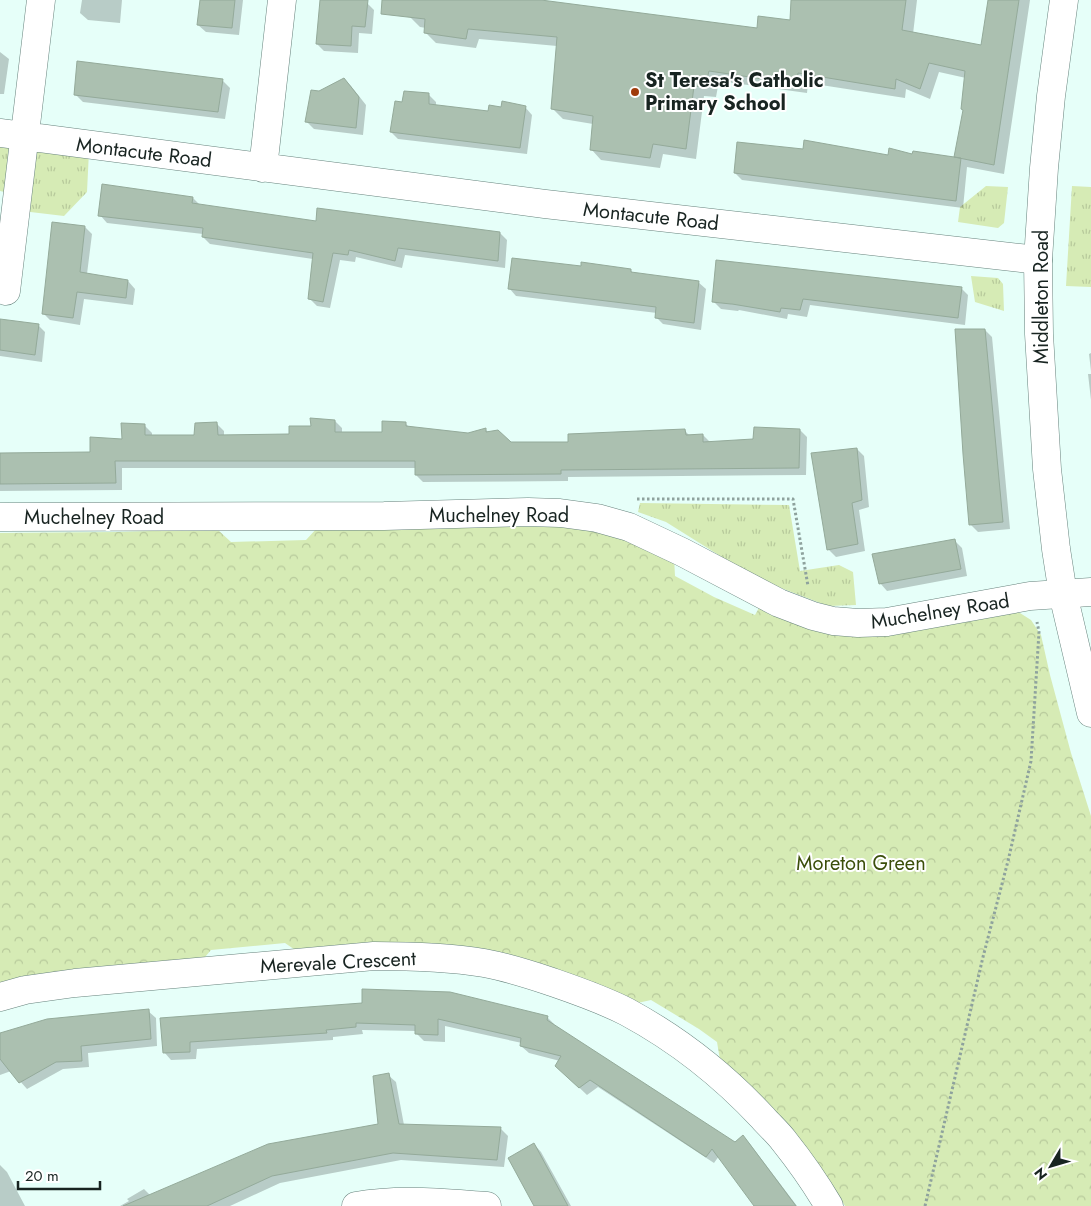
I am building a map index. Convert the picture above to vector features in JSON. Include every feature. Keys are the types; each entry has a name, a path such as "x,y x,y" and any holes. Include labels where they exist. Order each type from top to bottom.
{"street":[{"path":"6,291 12,135 41,0"},
{"path":"263,168 282,0"},
{"name":"Middleton Road","path":"1064,0 1051,96 1044,168 1038,260 1040,354 1047,469 1056,550 1063,594 1091,713"},
{"name":"Montacute Road","path":"12,135 545,204 1038,260"},
{"name":"Muchelney Road","path":"0,517 384,516 528,512 560,513 597,518 629,527 682,552 779,603 813,616 858,624 887,622 1030,596 1063,594"},
{"path":"1063,594 1091,592"},
{"name":"Merevale Crescent","path":"0,997 25,990 75,983 374,956 416,956 484,963 578,991 626,1011 667,1037 722,1078 748,1102 784,1140 829,1206"},
{"path":"356,1206 400,1201 488,1206"}],"path":[{"path":"629,527 635,499 793,499 813,616"},
{"path":"925,1206 1031,761 1039,632 1030,596"}],"green space":[{"path":"0,137 89,151 87,192 64,216 22,211 22,196 0,191"},
{"path":"986,186 1008,187 1004,223 998,228 958,222 960,207"},
{"path":"1072,186 1091,187 1091,287 1066,286"},
{"path":"971,276 998,278 1003,284 1004,311 975,302"},
{"path":"640,503 789,505 800,571 839,565 853,572 856,605 828,606 781,588 741,569 666,522 638,512"},
{"name":"Moreton Green","path":"559,523 614,532 674,557 675,576 714,597 755,615 760,606 784,618 1012,608 1031,620 1041,635 1071,753 1091,816 1091,1206 845,1206 811,1155 720,1060 717,1042 651,1000 633,1004 592,986 301,954 285,943 211,950 200,963 0,988 0,533 217,529 231,542 306,540 318,527"}],"building":[{"path":"200,0 235,0 232,28 197,25"},
{"path":"320,0 368,0 365,27 352,26 351,46 316,44"},
{"name":"St Teresa's Catholic Primary School","path":"382,0 541,0 757,28 758,16 790,20 791,0 906,0 902,30 981,45 988,0 1019,0 994,165 954,157 963,110 961,109 965,71 929,63 920,89 896,79 895,89 798,73 797,84 709,71 705,87 694,86 686,149 653,144 650,158 590,150 593,116 551,109 557,37 468,29 466,39 424,33 425,19 381,14"},
{"path":"77,61 223,79 218,112 74,95"},
{"path":"344,78 359,97 356,128 305,122 311,90 319,91"},
{"path":"404,91 429,93 429,104 488,111 489,105 501,107 502,101 526,106 520,148 390,132 395,101 402,102"},
{"path":"804,140 888,155 889,148 912,154 913,151 961,158 956,201 734,173 737,142 803,149"},
{"path":"102,184 193,197 192,203 316,221 317,208 500,232 498,261 398,248 395,261 349,250 348,255 333,253 323,302 308,299 313,253 202,237 203,228 98,216"},
{"path":"52,222 85,226 80,272 128,280 126,298 77,292 73,318 42,314"},
{"path":"512,258 581,266 581,262 631,269 631,272 699,281 694,323 655,318 656,307 508,289"},
{"path":"716,260 962,287 958,318 803,299 800,310 781,308 780,312 712,302"},
{"path":"0,319 39,324 35,355 0,350"},
{"path":"955,329 985,329 1003,522 969,525"},
{"path":"310,418 335,420 335,432 382,432 382,421 406,422 406,426 468,433 486,428 486,432 498,430 511,442 568,442 568,434 685,429 686,435 703,434 703,442 753,439 754,427 800,429 799,468 561,470 561,474 415,475 415,461 115,461 116,483 0,484 0,453 90,452 90,437 122,439 121,423 145,424 145,435 194,435 195,423 217,422 218,435 289,434 289,426 311,426"},
{"path":"857,448 862,500 852,503 858,544 827,550 811,453"},
{"path":"955,539 961,569 879,584 872,554"},
{"path":"362,989 450,992 548,1016 547,1020 735,1142 743,1135 796,1206 754,1206 712,1149 706,1157 590,1080 579,1088 555,1066 561,1056 520,1046 521,1038 438,1019 438,1035 415,1034 415,1025 356,1023 356,1027 326,1030 327,1033 190,1042 190,1052 163,1053 160,1018 362,1003"},
{"path":"149,1009 151,1039 81,1046 82,1061 56,1062 19,1083 0,1059 0,1033 47,1019"},
{"path":"389,1073 399,1124 501,1127 497,1160 393,1153 272,1176 207,1206 123,1206 268,1144 378,1124 373,1076"},
{"path":"534,1143 568,1206 534,1206 508,1158"}],"place":[{"name":"St Teresa's Catholic Primary School","path":"635,92"}]}
